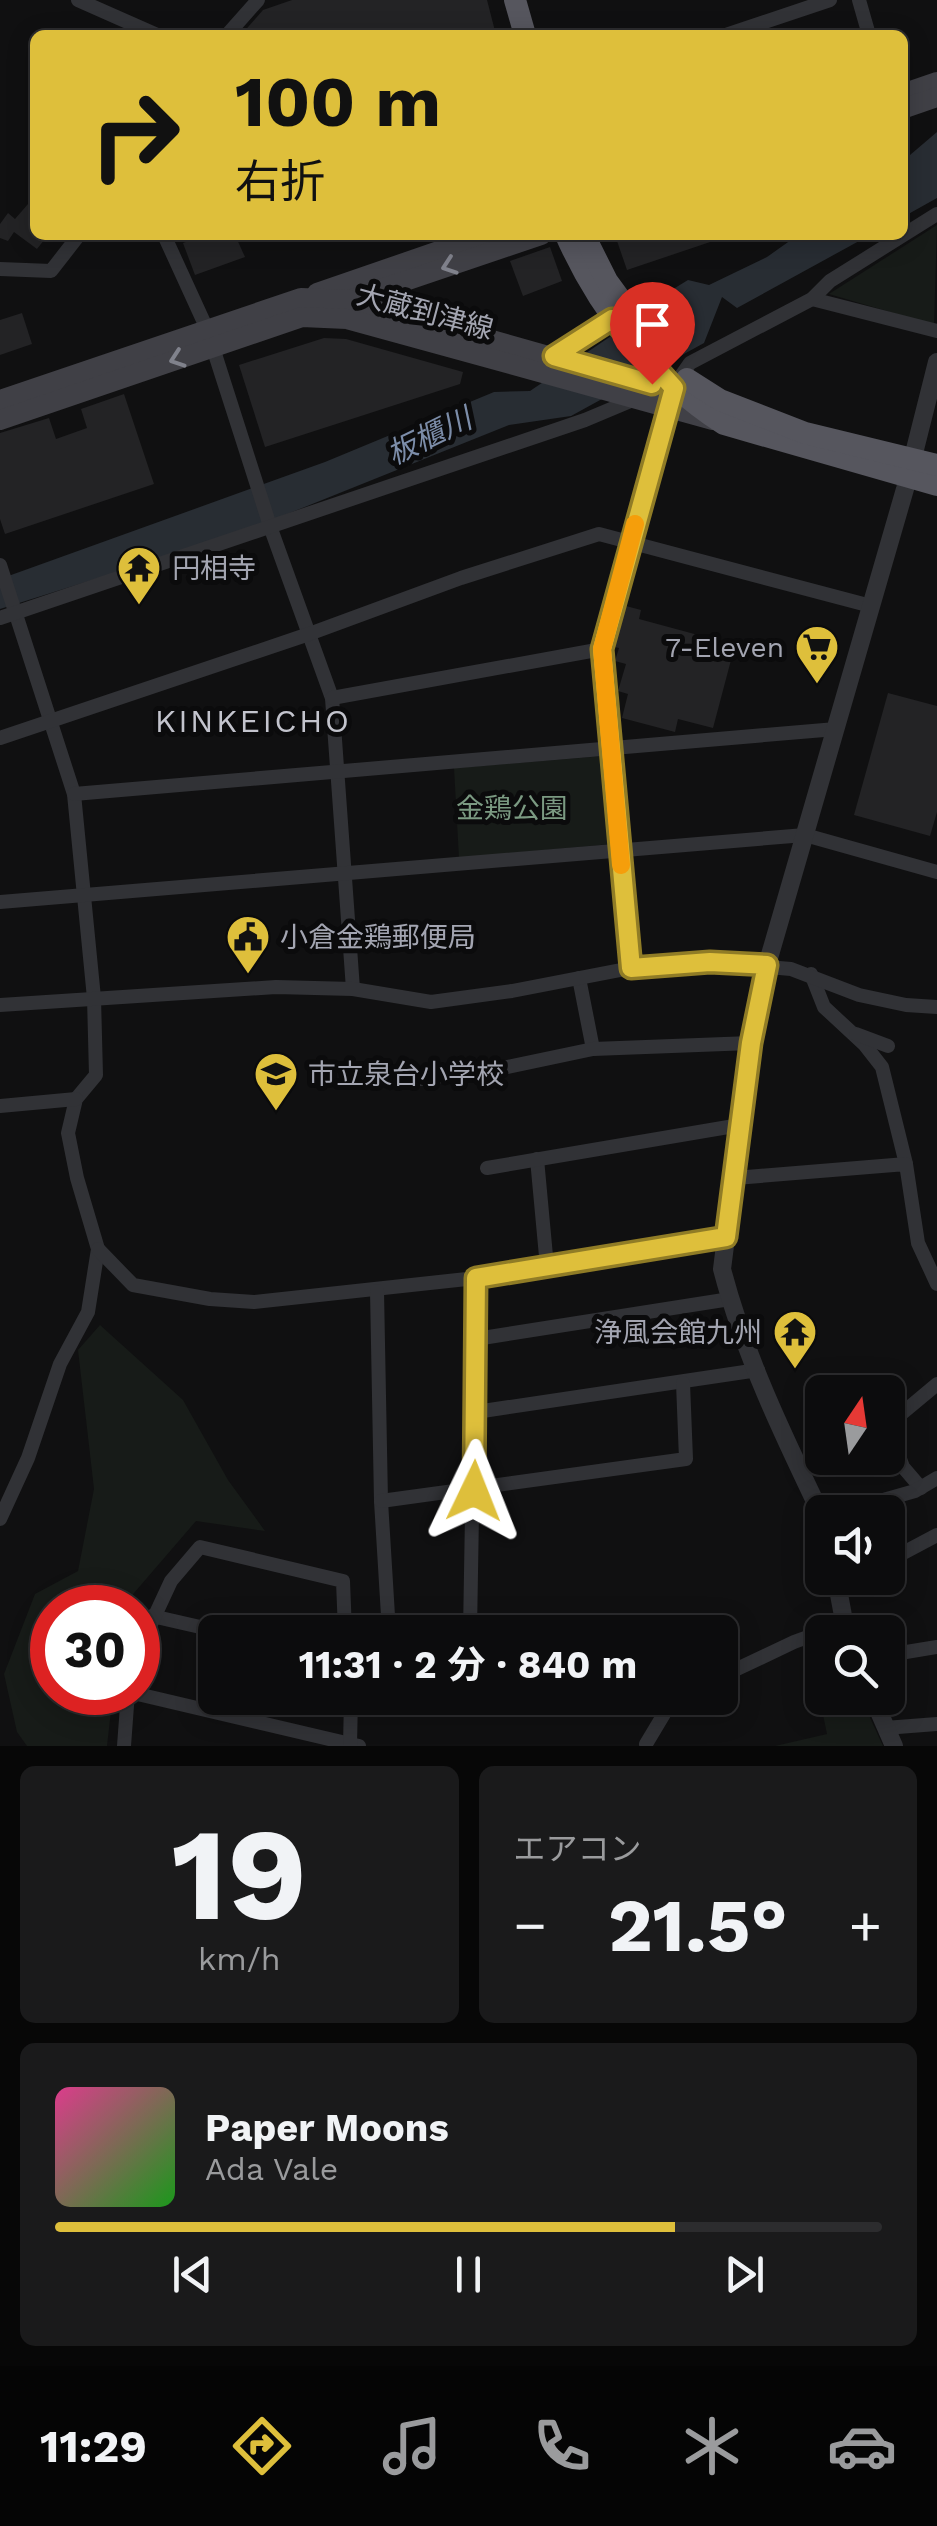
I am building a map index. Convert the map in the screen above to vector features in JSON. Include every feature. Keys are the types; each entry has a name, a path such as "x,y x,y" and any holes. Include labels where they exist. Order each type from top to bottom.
{"highway":[{"path":"511,30 516,1"},
{"path":"516,1 524,30"},
{"path":"568,240 591,287 671,381 722,412 909,467 937,485"},
{"path":"586,240 623,322"},
{"path":"909,467 937,465"}],"main road":[{"path":"908,92 937,82"},
{"path":"908,107 937,97"},
{"path":"302,308 472,240"},
{"path":"302,308 350,300 526,240"},
{"name":"大蔵到津線","path":"350,300 559,357 632,389"},
{"name":"大蔵到津線","path":"0,400 302,308 613,393 671,381"},
{"name":"大蔵到津線","path":"0,420 209,338"}],"street":[{"path":"78,0 146,30"},
{"path":"231,30 258,0"},
{"path":"741,30 830,0"},
{"path":"859,0 868,30"},
{"path":"908,232 937,214"},
{"path":"0,269 51,271 74,240"},
{"path":"166,240 209,338 271,529 332,698 353,989"},
{"path":"631,968 602,649 671,381 690,363 812,298 896,240"},
{"path":"812,298 937,331"},
{"path":"559,357 623,322"},
{"path":"812,1495 784,1438 722,1269 751,1043 767,965 937,362"},
{"path":"0,618 585,420 632,389"},
{"path":"0,738 598,534 871,606"},
{"path":"0,565 74,794 94,998 96,1075 76,1099 68,1133 98,1249 88,1312 60,1364 28,1458 2,1513"},
{"path":"332,698 602,649"},
{"path":"74,794 836,730"},
{"path":"0,902 805,835 937,872"},
{"path":"0,1005 276,987 353,989 432,1002 631,968 710,962 767,965 811,974 859,995 906,1005 937,1006"},
{"path":"811,974 824,1007 882,1067 906,1164 918,1244 937,1284"},
{"path":"579,978 593,1049"},
{"path":"852,1032 888,1046"},
{"path":"419,1079 498,1069 593,1049 751,1043"},
{"path":"0,1106 76,1099"},
{"path":"487,1168 740,1125"},
{"path":"537,1159 547,1266"},
{"path":"735,1178 906,1164"},
{"path":"98,1249 134,1285 210,1299 254,1302 476,1278 726,1237"},
{"path":"470,1615 476,1278"},
{"path":"377,1290 381,1502 388,1615"},
{"path":"476,1339 730,1299"},
{"path":"476,1412 758,1370"},
{"path":"381,1502 686,1459 683,1383"},
{"path":"905,1411 937,1384"},
{"path":"905,1468 921,1488"},
{"path":"898,1495 937,1478"},
{"path":"905,1552 937,1536"},
{"path":"160,1601 171,1581 200,1547 343,1581 344,1615"},
{"path":"160,1618 198,1627"},
{"path":"738,1668 805,1639"},
{"path":"905,1652 937,1646"},
{"path":"160,1699 353,1745 352,1715"},
{"path":"124,1746 127,1715"},
{"path":"646,1744 663,1715"},
{"path":"880,1715 894,1746"},
{"path":"886,1728 937,1724"}],"green space":[{"path":"937,225 934,325 829,294"},
{"name":"金鶏公園","path":"604,756 611,844 459,858 454,768"},
{"path":"100,1325 183,1400 228,1480 265,1531 196,1521 141,1585 52,1585 78,1571 94,1489 78,1350"},
{"path":"30,1607 30,1715 111,1715 107,1746 27,1746 17,1732 4,1674"},
{"path":"823,1715 869,1715 883,1746 775,1746 827,1734"}],"water":[{"path":"937,132 937,198 908,214 908,157"},
{"name":"板櫃川","path":"791,240 861,240 737,308 722,297 704,343 571,416 509,425 235,535 0,609 0,579 325,462 494,392 530,391 688,280 709,285 767,257"}],"building":[{"path":"292,0 487,0 495,30 245,30 263,10"},
{"path":"30,202 30,240 44,240 37,249 14,232 8,241 0,238 0,224 8,213 15,219"},
{"path":"237,240 245,257 195,275 183,243"},
{"path":"617,240 716,240 627,270"},
{"path":"550,247 562,281 523,296 510,261"},
{"path":"22,313 32,344 0,355 0,320"},
{"path":"324,338 346,339 463,372 460,384 265,447 239,365"},
{"path":"124,394 154,484 5,534 0,519 0,433 49,418 56,439 87,428 81,409"},
{"path":"626,606 641,610 639,619 735,645 713,728 678,719 675,732 622,718 628,694 618,691 626,664 615,661 619,648 615,647"},
{"path":"888,693 937,706 937,812 930,836 854,815"}],"slow traffic":[{"path":"621,865 602,649 635,524"}],"place":[{"name":"円相寺","path":"139,606"},
{"name":"7-Eleven","path":"817,685"},
{"name":"小倉金鶏郵便局","path":"248,975"},
{"name":"市立泉台小学校","path":"276,1112"},
{"name":"浄風会館九州","path":"795,1370"}],"district":[{"name":"KINKEICHO","path":"253,721"}],"route":[{"path":"474,1491 476,1278 726,1237 751,1043 767,965 710,962 631,968 602,649 674,388 612,319 554,356 652,384"}]}
